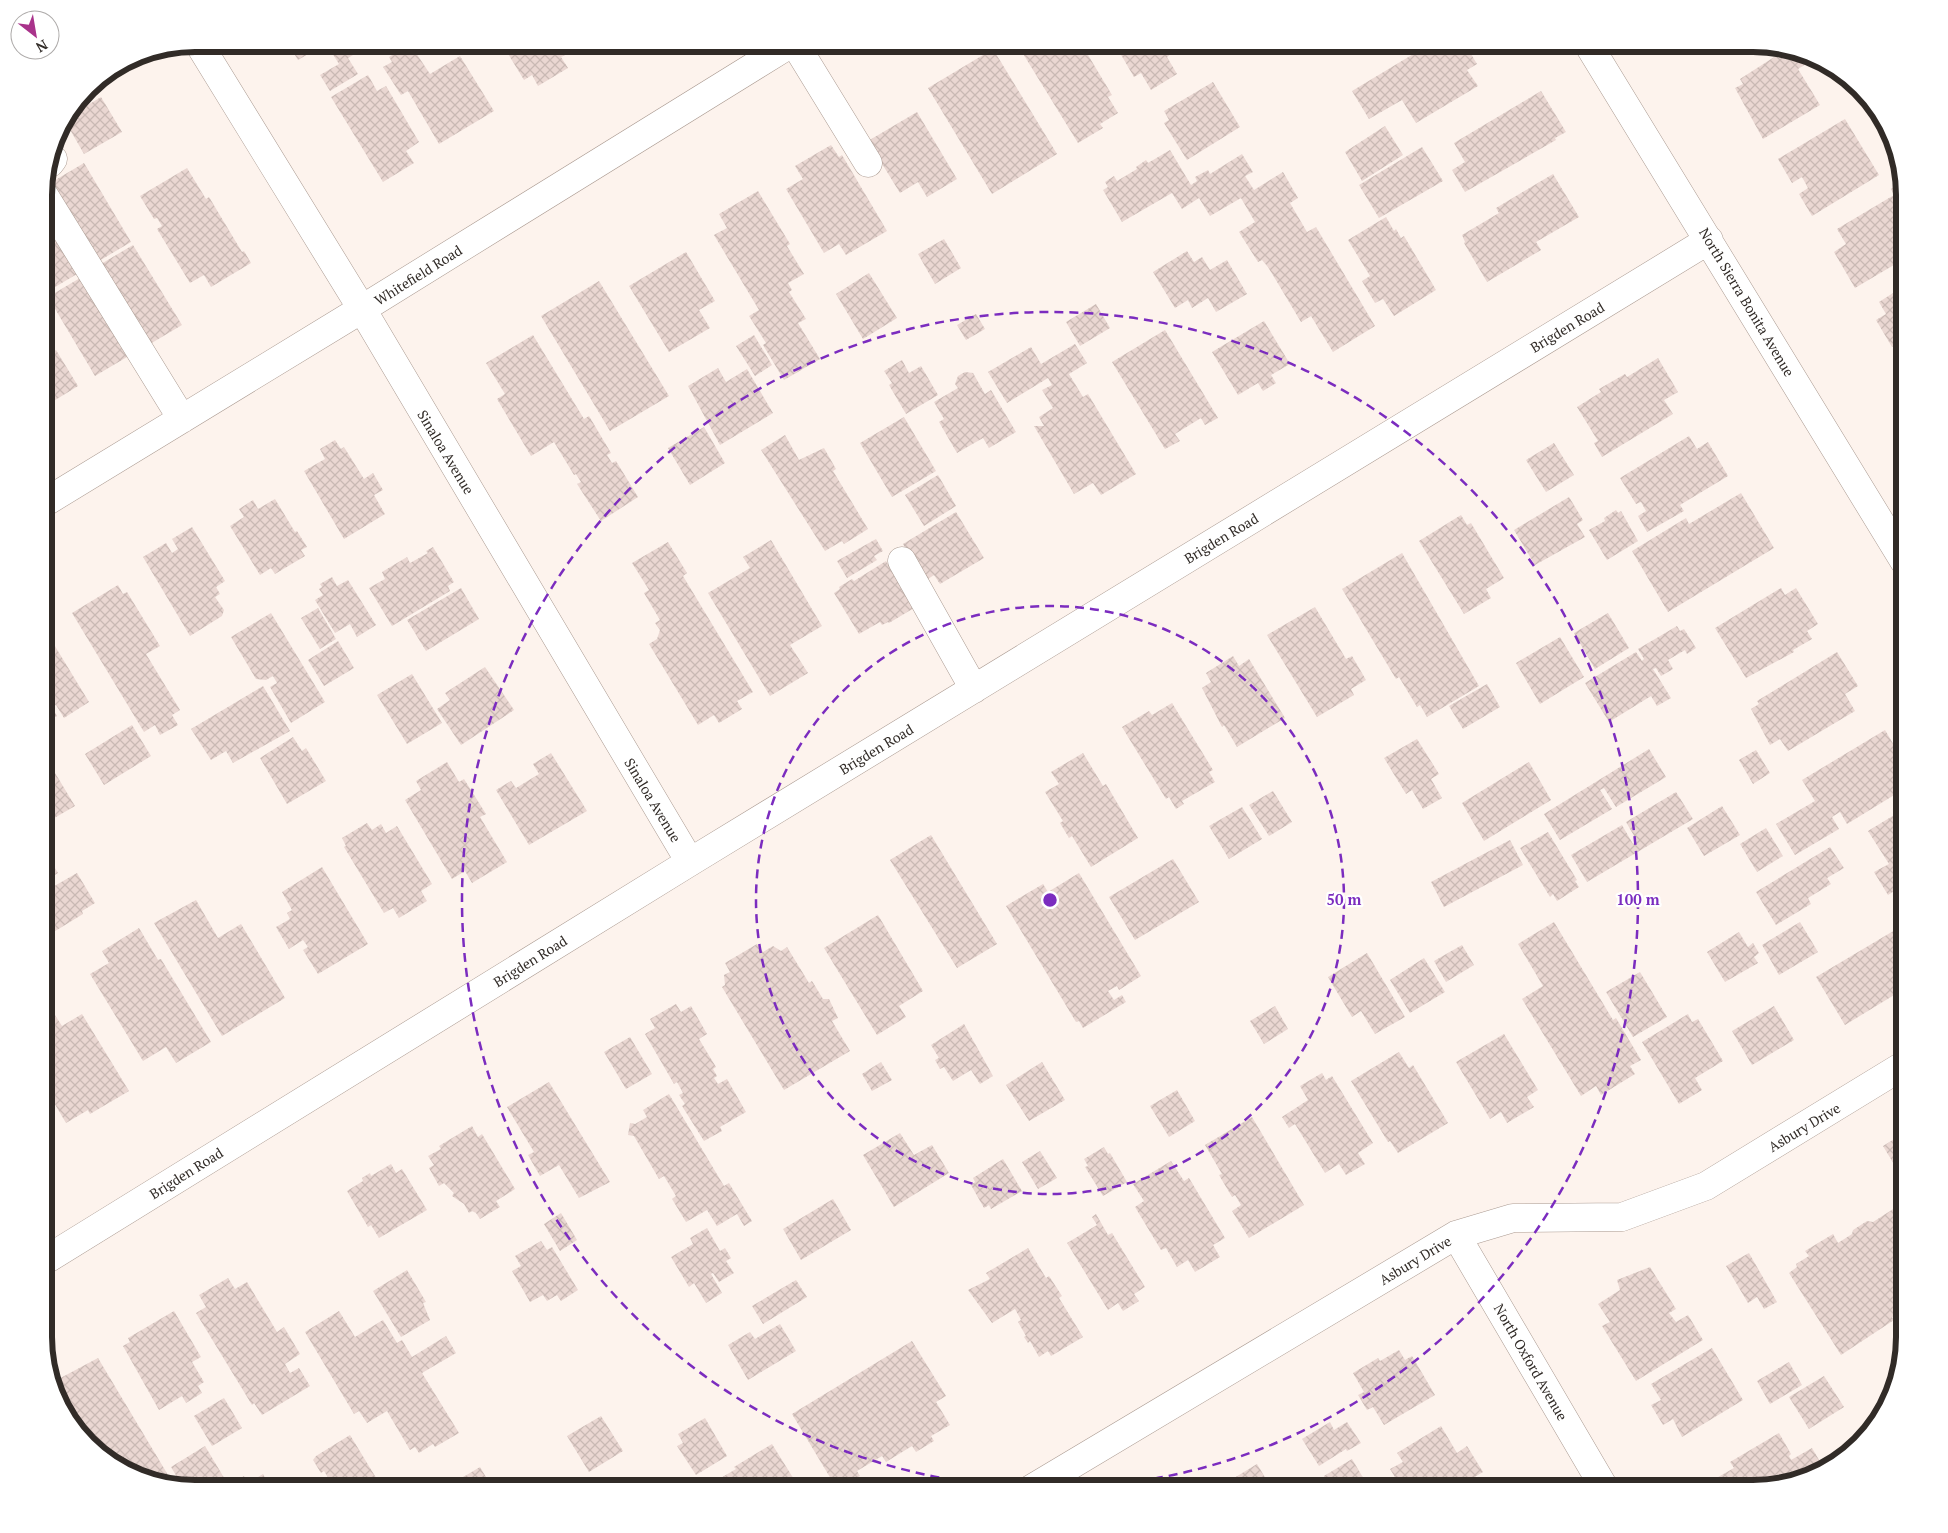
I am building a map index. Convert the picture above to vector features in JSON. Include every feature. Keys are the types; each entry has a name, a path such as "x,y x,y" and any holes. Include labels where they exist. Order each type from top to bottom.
{"street":[{"name":"Sinaloa Avenue","path":"204,52 362,309 690,862"},
{"name":"Whitefield Road","path":"53,497 777,52"},
{"path":"800,52 868,163"},
{"name":"North Sierra Bonita Avenue","path":"1593,52 1896,549"},
{"path":"53,210 182,418"},
{"name":"Brigden Road","path":"53,1255 690,862 1709,240"},
{"path":"902,561 974,689"},
{"name":"Asbury Drive","path":"1046,1480 1456,1235 1513,1218 1622,1217 1706,1186 1896,1070"},
{"name":"North Oxford Avenue","path":"1456,1235 1599,1480"}],"building":[{"path":"293,52 312,52 298,60"},
{"path":"331,52 358,52 348,58 358,74 330,91 320,75 339,64"},
{"path":"397,52 415,52 430,74 460,56 494,111 439,144 408,91 401,95 383,67 392,62 389,57"},
{"path":"507,52 569,53 561,57 568,68 538,86 532,75 524,80"},
{"path":"988,52 995,52 1057,154 992,194 928,88"},
{"path":"1022,52 1086,52 1112,95 1108,97 1118,113 1100,124 1103,128 1078,143"},
{"path":"1170,52 1171,54 1167,57 1177,74 1151,90 1141,73 1134,77 1120,53"},
{"path":"1417,52 1470,52 1477,64 1467,70 1478,86 1416,123 1402,100 1369,119 1352,91"},
{"path":"1778,55 1790,57 1807,63 1798,69 1820,105 1763,139 1735,88 1743,84 1740,79"},
{"path":"368,75 377,91 386,86 419,142 406,151 414,163 383,182 331,97"},
{"path":"1213,82 1240,127 1187,160 1164,123 1169,120 1164,111"},
{"path":"1541,91 1566,132 1555,138 1556,140 1465,192 1452,170 1465,162 1454,143"},
{"path":"101,97 122,132 84,154 69,128 81,109"},
{"path":"917,112 957,179 927,197 918,182 900,193 868,141"},
{"path":"1845,119 1879,175 1812,216 1799,194 1808,188 1802,177 1792,183 1778,159"},
{"path":"1385,126 1403,155 1362,181 1345,152"},
{"path":"831,145 839,157 842,155 887,231 846,255 839,244 824,253 786,189 803,179 795,166"},
{"path":"1422,147 1443,181 1379,218 1359,185"},
{"path":"1170,150 1191,185 1197,181 1195,177 1208,170 1210,174 1242,154 1253,172 1245,176 1254,190 1283,172 1298,198 1290,203 1307,232 1316,227 1375,326 1333,352 1311,316 1301,322 1268,267 1262,260 1258,262 1239,232 1255,222 1241,198 1210,216 1199,198 1182,209 1172,193 1122,222 1103,190 1108,187 1105,182 1114,176 1117,181 1137,169 1136,167 1146,160 1148,163"},
{"path":"84,163 131,242 99,261 53,184 54,181"},
{"path":"187,168 206,199 209,197 242,252 244,251 251,263 211,287 204,275 190,283 157,229 162,226 157,218 154,219 140,196"},
{"path":"1553,174 1579,217 1536,242 1541,250 1487,282 1464,243 1462,235 1499,213 1496,208"},
{"path":"1895,186 1896,264 1855,288 1834,252 1846,244 1837,229 1894,195 1891,189"},
{"path":"758,191 790,244 787,246 804,274 788,283 792,290 789,292 806,319 798,323 820,359 784,380 763,345 766,343 749,316 759,310 714,235 727,228 719,214"},
{"path":"1386,217 1394,231 1396,229 1401,238 1404,236 1436,290 1394,316 1383,299 1375,303 1362,281 1370,276 1348,240"},
{"path":"53,230 77,274 53,288"},
{"path":"944,239 961,268 935,284 918,254"},
{"path":"133,245 182,325 150,344 101,264"},
{"path":"1187,251 1194,262 1202,257 1210,270 1227,260 1247,294 1216,312 1208,298 1192,308 1188,300 1175,308 1153,272"},
{"path":"686,252 715,301 699,310 710,328 669,352 629,286"},
{"path":"869,273 897,318 863,339 836,294"},
{"path":"80,278 113,333 115,331 122,342 119,344 127,357 95,376 53,305 53,294"},
{"path":"599,281 669,396 610,431 541,316"},
{"path":"1896,291 1896,345 1892,347 1876,320 1886,314 1879,302"},
{"path":"1096,304 1110,328 1080,346 1066,322"},
{"path":"976,314 985,329 966,340 957,325"},
{"path":"1264,321 1290,364 1271,375 1276,383 1263,391 1258,383 1238,395 1212,352"},
{"path":"1165,330 1218,418 1205,425 1201,418 1175,434 1180,441 1165,449 1112,362"},
{"path":"533,335 584,419 589,416 611,453 607,455 612,463 616,461 638,497 601,521 577,484 581,482 576,474 574,475 554,442 531,456 497,399 505,394 486,363"},
{"path":"754,335 772,365 755,376 736,346"},
{"path":"1075,344 1087,363 1069,374 1083,397 1088,394 1136,474 1101,495 1093,483 1074,494 1034,426 1044,426 1039,417 1053,408 1042,390 1052,385 1048,378 1007,403 988,372 1031,347 1041,364"},
{"path":"56,350 78,386 53,401 53,352"},
{"path":"1658,358 1678,392 1664,400 1673,414 1602,457 1594,443 1598,441 1577,407 1601,392 1599,389 1625,374 1627,377"},
{"path":"902,360 909,373 921,366 938,395 906,414 889,385 892,383 884,371"},
{"path":"718,368 726,382 747,369 773,413 720,445 688,386"},
{"path":"965,372 973,373 985,394 991,390 1016,432 989,448 983,438 957,453 939,422 944,419 934,402 958,388 955,384 958,376"},
{"path":"904,417 936,471 892,497 860,443"},
{"path":"704,427 725,463 690,485 668,448"},
{"path":"785,435 799,460 824,448 836,469 833,471 868,529 844,544 842,541 825,551 761,450"},
{"path":"1689,436 1697,449 1708,442 1728,476 1680,505 1684,511 1647,532 1638,516 1646,511 1641,502 1636,504 1620,478"},
{"path":"335,440 341,449 344,447 364,479 373,473 383,490 374,495 385,514 344,539 304,471 325,459 320,449"},
{"path":"1554,443 1574,475 1546,492 1526,460"},
{"path":"938,475 956,506 924,526 905,495"},
{"path":"1741,493 1774,548 1668,612 1632,551 1686,518 1689,524"},
{"path":"1569,497 1583,520 1577,524 1585,537 1535,565 1514,530"},
{"path":"275,499 295,532 297,531 307,547 301,550 305,556 275,574 271,568 260,575 230,526 244,517 239,509 253,500 258,509"},
{"path":"1616,510 1618,513 1621,511 1638,541 1607,560 1589,530 1605,521 1604,518"},
{"path":"956,512 984,558 940,584 934,575 925,581 903,544"},
{"path":"1461,515 1467,525 1471,523 1504,578 1486,589 1491,598 1464,614 1419,541"},
{"path":"192,527 225,581 216,587 220,594 215,597 224,610 222,616 190,636 143,557 166,543 172,553 178,549 172,539"},
{"path":"876,539 883,551 874,556 877,560 847,578 837,561"},
{"path":"771,540 822,626 790,645 808,673 770,696 708,593 750,568 743,557"},
{"path":"668,542 687,573 683,576 753,692 737,701 742,709 719,723 714,715 698,725 649,644 657,639 660,630 655,623 660,620 644,593 649,590 632,563"},
{"path":"433,547 454,582 448,586 450,591 392,626 369,588 385,579 382,572 407,557 410,563 428,553 426,551"},
{"path":"1402,553 1479,686 1427,717 1420,705 1417,707 1399,677 1396,679 1342,589"},
{"path":"886,561 914,608 889,623 882,625 880,622 859,634 834,593 840,589 839,587 852,579 854,581"},
{"path":"332,577 337,586 348,580 376,625 357,637 350,624 335,633 315,600 323,595 319,589 322,587 320,584"},
{"path":"118,585 123,594 127,592 160,646 146,654 180,710 172,715 178,725 160,735 155,725 144,732 72,613"},
{"path":"461,588 479,619 426,651 407,620"},
{"path":"1781,588 1785,595 1796,588 1818,624 1807,631 1812,639 1793,650 1794,652 1746,678 1715,628"},
{"path":"1315,607 1346,659 1352,656 1366,680 1351,689 1354,695 1317,717 1267,635"},
{"path":"318,608 336,639 320,649 301,618"},
{"path":"271,613 325,702 291,723 270,687 277,683 273,676 266,680 256,679 231,637"},
{"path":"1608,613 1629,648 1595,669 1574,633"},
{"path":"1677,626 1680,631 1684,629 1696,648 1687,654 1685,650 1668,660 1673,669 1661,676 1656,668 1653,669 1671,698 1657,706 1651,696 1609,722 1585,683 1636,652 1642,661 1644,659 1638,649"},
{"path":"1560,637 1584,677 1540,704 1516,663"},
{"path":"338,641 354,668 324,686 308,660"},
{"path":"53,643 89,702 64,718 56,705 53,706"},
{"path":"1837,652 1858,686 1845,694 1855,711 1788,751 1780,739 1770,745 1751,709 1759,704 1757,701"},
{"path":"1233,656 1239,666 1249,659 1285,718 1237,747 1224,725 1222,727 1202,688 1211,682 1206,673"},
{"path":"485,667 514,710 461,745 437,709 450,700 445,693"},
{"path":"412,674 442,723 407,744 377,695"},
{"path":"1487,684 1500,707 1463,729 1449,706"},
{"path":"263,686 290,731 233,763 226,751 211,760 191,729"},
{"path":"1172,703 1213,770 1209,772 1215,782 1182,801 1184,804 1176,809 1169,797 1166,799 1122,727 1149,711 1152,715"},
{"path":"53,709 57,716 53,718"},
{"path":"132,725 151,756 104,785 85,754"},
{"path":"1885,730 1896,749 1896,794 1847,824 1840,812 1832,817 1839,829 1795,855 1776,824 1815,801 1802,780"},
{"path":"293,737 302,751 306,748 326,781 287,804 260,758"},
{"path":"1417,739 1439,774 1431,779 1442,798 1423,809 1412,790 1406,794 1384,758"},
{"path":"1649,749 1666,777 1616,807 1604,788 1600,790 1612,809 1560,840 1544,814"},
{"path":"1756,750 1770,773 1753,784 1739,760"},
{"path":"551,753 587,811 529,845 496,790 511,781 516,788 539,774 533,764"},
{"path":"1083,753 1103,786 1106,784 1138,838 1091,867 1072,836 1069,838 1060,823 1063,821 1045,792 1059,784 1051,772"},
{"path":"447,762 459,782 464,779 486,814 480,817 507,862 472,883 465,871 452,879 405,800 421,790 416,781"},
{"path":"1529,762 1551,800 1484,841 1462,803"},
{"path":"53,770 75,806 53,819"},
{"path":"1273,791 1292,822 1269,836 1249,805"},
{"path":"1676,792 1693,819 1587,882 1571,855 1622,825 1633,844 1637,841 1626,822"},
{"path":"1722,806 1740,835 1704,856 1687,828"},
{"path":"1242,807 1262,839 1229,859 1209,826"},
{"path":"1896,814 1896,890 1888,895 1874,872 1889,864 1868,831"},
{"path":"367,823 372,830 381,824 386,833 397,826 432,884 421,891 427,901 399,918 393,908 384,913 344,847 346,846 342,838"},
{"path":"1766,828 1783,856 1757,872 1740,844"},
{"path":"1548,832 1577,880 1575,881 1579,887 1557,901 1553,894 1550,897 1520,848"},
{"path":"931,835 997,944 957,968 890,860"},
{"path":"1510,840 1523,865 1444,907 1431,882"},
{"path":"1830,847 1844,868 1827,878 1831,884 1808,898 1811,904 1776,925 1756,892"},
{"path":"1173,859 1199,902 1135,940 1109,897"},
{"path":"53,865 58,873 53,876"},
{"path":"322,867 368,944 318,974 303,950 308,947 303,940 289,949 276,927 290,919 287,913 292,910 282,892"},
{"path":"77,873 95,903 82,911 83,914 53,932 53,887"},
{"path":"1079,873 1141,976 1119,990 1117,986 1108,991 1114,1000 1122,995 1126,1002 1083,1028 1079,1021 1076,1022 1006,906 1043,884 1048,892"},
{"path":"196,900 218,938 241,924 285,998 222,1036 154,923"},
{"path":"878,915 923,991 899,1006 906,1017 877,1035 824,948"},
{"path":"1554,922 1613,1020 1616,1018 1641,1060 1630,1066 1635,1074 1601,1095 1596,1086 1581,1096 1522,999 1543,986 1518,944"},
{"path":"1800,922 1818,952 1779,975 1762,945"},
{"path":"139,928 158,960 161,959 211,1042 176,1063 166,1047 143,1061 90,974 109,963 102,951"},
{"path":"1895,930 1896,931 1896,994 1845,1025 1816,977"},
{"path":"1739,932 1748,947 1753,943 1759,953 1754,957 1758,963 1725,982 1707,952"},
{"path":"757,944 763,952 773,946 781,951 787,947 809,983 812,981 823,999 829,999 838,1018 832,1021 850,1051 784,1090 722,987 725,985 724,975 730,972 725,963"},
{"path":"1462,945 1474,965 1446,982 1434,961"},
{"path":"1367,953 1405,1017 1375,1034 1361,1011 1352,1017 1328,977"},
{"path":"1424,958 1445,992 1410,1013 1390,980"},
{"path":"1640,972 1667,1017 1633,1037 1606,992"},
{"path":"676,1004 681,1012 691,1006 707,1034 699,1039 716,1067 713,1069 717,1076 714,1078 718,1084 727,1079 746,1112 720,1127 722,1131 704,1141 682,1106 685,1104 679,1095 683,1093 677,1082 674,1084 645,1034 655,1028 650,1019"},
{"path":"1275,1006 1288,1029 1264,1044 1250,1021"},
{"path":"1774,1006 1794,1040 1752,1065 1732,1031"},
{"path":"53,1012 62,1026 82,1014 129,1091 90,1114 88,1110 66,1123 53,1101"},
{"path":"1688,1014 1692,1022 1698,1019 1723,1061 1695,1078 1702,1090 1679,1104 1642,1042"},
{"path":"964,1024 993,1076 980,1084 971,1070 953,1081 944,1067 940,1069 935,1060 939,1058 931,1045"},
{"path":"1504,1034 1538,1090 1527,1097 1534,1107 1507,1123 1501,1112 1490,1119 1456,1062"},
{"path":"630,1037 652,1074 626,1089 604,1052"},
{"path":"1399,1052 1409,1068 1413,1065 1448,1123 1398,1153 1390,1141 1388,1142 1351,1081"},
{"path":"881,1062 892,1080 872,1091 862,1074"},
{"path":"1042,1062 1065,1100 1029,1121 1006,1085"},
{"path":"1322,1073 1326,1080 1332,1076 1373,1143 1358,1153 1365,1164 1346,1175 1339,1164 1325,1173 1295,1124 1289,1128 1282,1117 1308,1100 1300,1086"},
{"path":"549,1082 610,1182 579,1198 559,1165 540,1176 528,1155 534,1152 507,1107"},
{"path":"1177,1090 1195,1121 1169,1137 1150,1106"},
{"path":"669,1094 724,1186 729,1183 752,1221 744,1226 737,1214 717,1226 707,1210 686,1222 672,1199 676,1196 664,1176 659,1179 634,1136 628,1135 630,1123 635,1124 647,1117 643,1110"},
{"path":"1252,1117 1304,1205 1249,1238 1232,1211 1241,1205 1235,1195 1232,1197 1219,1175 1222,1174 1205,1145"},
{"path":"472,1126 478,1137 482,1134 515,1189 496,1201 500,1207 480,1219 476,1213 472,1211 469,1213 464,1204 452,1196 454,1193 444,1183 439,1186 429,1168 434,1165 428,1156 441,1149 439,1146"},
{"path":"900,1133 914,1155 932,1145 949,1173 894,1207 863,1155"},
{"path":"1896,1138 1896,1168 1883,1146"},
{"path":"1104,1147 1108,1154 1110,1153 1127,1182 1103,1196 1085,1167 1088,1166 1084,1159"},
{"path":"1040,1151 1057,1178 1038,1189 1022,1162"},
{"path":"1003,1159 1022,1191 991,1209 989,1205 984,1208 971,1185 975,1182 973,1178"},
{"path":"1171,1161 1184,1181 1189,1178 1225,1238 1213,1245 1220,1257 1195,1272 1188,1260 1177,1267 1166,1248 1161,1250 1135,1207 1144,1201 1133,1184"},
{"path":"391,1164 396,1173 402,1169 427,1210 379,1238 371,1225 368,1227 347,1191 363,1181 362,1178 370,1173 371,1176"},
{"path":"833,1199 851,1230 801,1260 783,1229"},
{"path":"1896,1207 1896,1314 1892,1317 1894,1320 1841,1355 1789,1273 1797,1267 1796,1264 1809,1256 1805,1251 1833,1234 1838,1243 1867,1221 1873,1222"},
{"path":"561,1213 577,1240 560,1251 544,1224"},
{"path":"1096,1214 1108,1235 1112,1233 1145,1287 1134,1294 1139,1301 1123,1311 1118,1303 1108,1310 1067,1243 1097,1225 1092,1217"},
{"path":"707,1228 720,1251 725,1248 731,1258 726,1261 734,1273 719,1282 713,1273 711,1274 722,1293 706,1303 694,1283 689,1287 671,1257 693,1244 690,1238"},
{"path":"541,1241 547,1250 552,1247 578,1290 561,1301 557,1295 547,1301 543,1295 530,1302 512,1271 521,1266 515,1256"},
{"path":"1028,1248 1046,1278 1049,1276 1062,1296 1059,1298 1083,1337 1051,1356 1048,1351 1039,1357 1030,1341 1028,1343 1018,1322 1021,1320 1015,1309 992,1323 968,1290 990,1279 986,1273"},
{"path":"1749,1253 1777,1302 1764,1309 1757,1297 1748,1303 1726,1266"},
{"path":"1650,1267 1676,1309 1669,1313 1676,1322 1688,1315 1703,1340 1636,1381 1602,1326 1610,1322 1598,1304 1620,1290 1617,1280"},
{"path":"407,1270 426,1302 423,1303 430,1320 401,1337 373,1291"},
{"path":"228,1278 235,1289 247,1282 277,1332 284,1327 300,1354 285,1364 290,1373 299,1368 310,1386 262,1415 254,1403 252,1405 196,1313 206,1307 199,1295"},
{"path":"796,1280 807,1297 763,1324 752,1306"},
{"path":"174,1311 201,1357 192,1362 204,1382 198,1386 202,1393 186,1403 182,1396 159,1410 123,1346 130,1342 128,1338"},
{"path":"339,1311 355,1337 383,1320 397,1343 402,1340 412,1357 446,1336 456,1353 422,1373 459,1433 435,1447 433,1444 419,1453 415,1447 410,1450 387,1411 367,1423 359,1411 354,1414 305,1332"},
{"path":"780,1324 796,1351 748,1380 728,1345 750,1332 755,1339"},
{"path":"912,1341 946,1396 936,1402 950,1425 931,1436 934,1441 916,1452 912,1446 886,1462 882,1456 857,1471 860,1476 853,1480 832,1480 792,1414"},
{"path":"1712,1348 1743,1400 1682,1437 1673,1419 1663,1425 1651,1405 1661,1400 1651,1384"},
{"path":"1399,1350 1405,1360 1412,1356 1435,1395 1384,1425 1373,1407 1367,1410 1358,1395 1364,1392 1353,1373 1378,1358 1380,1361"},
{"path":"98,1358 170,1478 132,1466 94,1439 82,1425 67,1401 58,1379"},
{"path":"1789,1362 1802,1385 1770,1404 1757,1381"},
{"path":"1824,1376 1844,1407 1809,1429 1789,1397"},
{"path":"224,1398 242,1428 212,1446 194,1416"},
{"path":"601,1416 623,1451 589,1472 567,1436"},
{"path":"705,1418 727,1456 696,1475 677,1446 683,1443 678,1434"},
{"path":"1330,1422 1334,1430 1347,1422 1361,1443 1347,1451 1346,1449 1319,1466 1302,1439"},
{"path":"1441,1426 1457,1453 1467,1446 1483,1472 1470,1480 1397,1480 1390,1469 1403,1462 1397,1453"},
{"path":"1779,1433 1791,1454 1789,1456 1791,1460 1812,1448 1821,1463 1807,1470 1781,1478 1713,1480 1734,1468 1730,1462"},
{"path":"350,1435 377,1480 330,1480 324,1471 321,1473 313,1460 316,1456"},
{"path":"772,1444 794,1480 720,1480 736,1469 734,1467"},
{"path":"205,1446 225,1480 178,1479 171,1467"},
{"path":"1352,1459 1364,1480 1326,1480 1324,1476"},
{"path":"1257,1464 1267,1480 1231,1480"},
{"path":"480,1467 488,1480 458,1480"},
{"path":"263,1474 266,1480 253,1480"},
{"path":"244,1476 246,1480 237,1480"}]}
